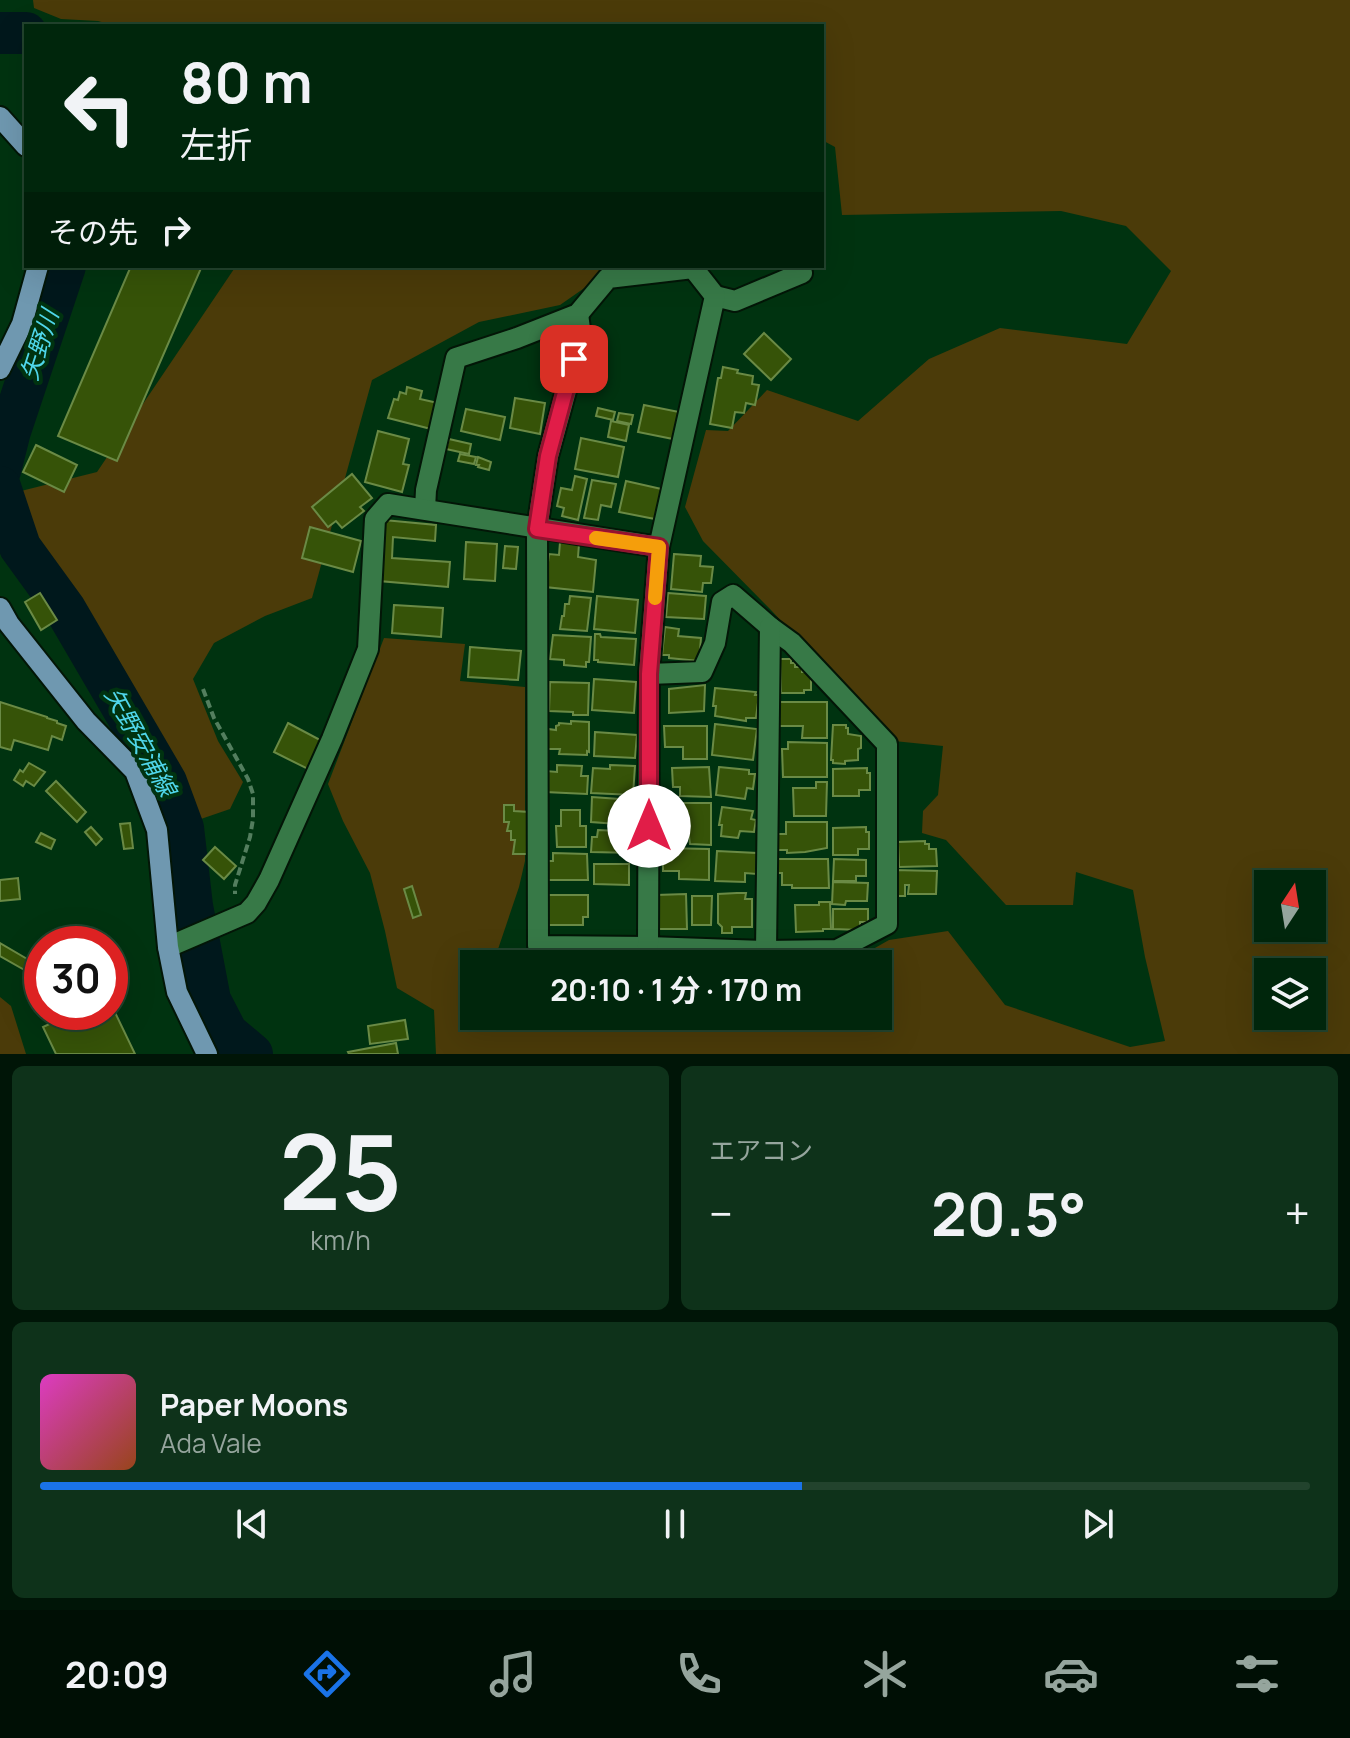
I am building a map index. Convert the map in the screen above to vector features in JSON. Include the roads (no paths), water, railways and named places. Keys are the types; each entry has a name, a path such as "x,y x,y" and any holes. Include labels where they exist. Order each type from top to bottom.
{"main road":[{"path":"0,117 24,144"},
{"path":"0,369 22,324 37,268"},
{"path":"0,608 9,624 86,721 135,771 157,830 168,947 177,992 207,1054"}],"street":[{"path":"425,509 426,490 456,358 578,314 608,278 693,268 715,296 735,301 802,273"},
{"path":"648,947 649,674 659,547 715,296"},
{"path":"578,314 581,336 548,456 537,529 538,946 736,950"},
{"path":"168,947 247,913 269,880 368,649 375,519 388,504 659,547"},
{"path":"649,674 702,672 715,643 722,602 733,595 792,643 887,744 887,924 837,950"},
{"path":"766,950 770,627"}],"waterway":[{"name":"矢野川","path":"0,33 24,33"},
{"name":"矢野川","path":"0,471 10,431 64,268"},
{"name":"矢野安浦線","path":"0,487 20,547 65,609 166,782 183,828 192,906 210,1000 227,1033 252,1054"}]}
